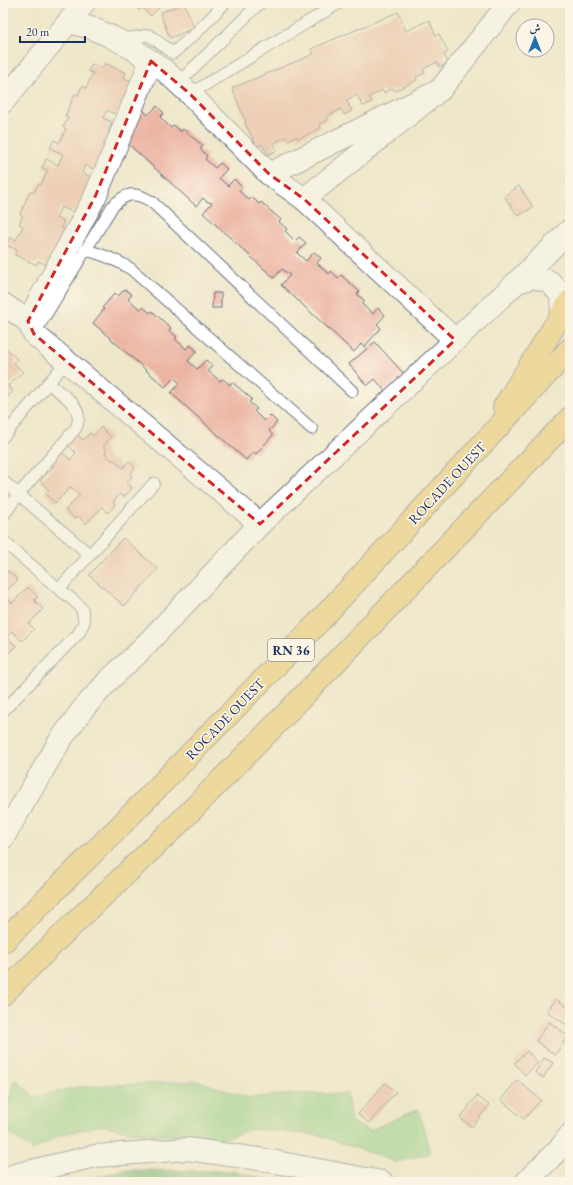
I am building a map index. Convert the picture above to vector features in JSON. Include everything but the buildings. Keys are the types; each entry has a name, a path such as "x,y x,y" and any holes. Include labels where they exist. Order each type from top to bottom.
{"highway":[{"path":"458,470 504,406 566,307"},
{"name":"ROCADE OUEST","path":"3,942 233,711 314,626 570,349"},
{"path":"3,994 62,935 176,826 252,749 570,418"}],"street":[{"path":"3,102 84,3"},
{"path":"304,199 440,90 509,3"},
{"path":"69,22 91,28 112,37 151,61 184,88 269,174 304,199 455,340"},
{"path":"31,328 94,197 151,61"},
{"path":"269,174 440,90"},
{"path":"3,838 60,739 83,708 109,680 137,654 260,524 517,282 570,230"},
{"path":"517,282 533,277 550,282 561,295 566,307"},
{"path":"3,304 31,328 66,362 260,524"},
{"path":"526,1182 562,1146 570,1135"},
{"path":"3,1181 15,1175 95,1156 187,1149 265,1160 382,1182"}],"lane":[{"path":"112,37 131,38 149,35 173,53 196,33 225,3"},
{"path":"184,88 260,3"},
{"path":"184,88 339,3"},
{"path":"31,328 85,250 112,207 120,198 131,194 143,196 152,202 352,391"},
{"path":"85,250 102,254 117,260 131,269 312,429"},
{"path":"3,437 66,362"},
{"path":"3,516 18,495 76,428 79,421 79,413 76,406 48,383"},
{"path":"3,481 90,555"},
{"path":"59,589 154,483"},
{"path":"3,541 73,600 82,609 84,622 79,633 3,711"}],"highlighted area":[{"path":"151,61 190,94 269,174 304,199 455,340 260,524 34,334 28,321 95,197"}],"green space":[{"path":"16,1079 34,1097 78,1087 198,1081 248,1098 297,1094 347,1094 351,1122 369,1131 418,1109 430,1153 396,1162 319,1135 252,1129 225,1138 182,1137 133,1132 101,1125 57,1136 33,1151 3,1128 3,1115"},
{"path":"125,1170 233,1171 276,1182 71,1182"}]}
